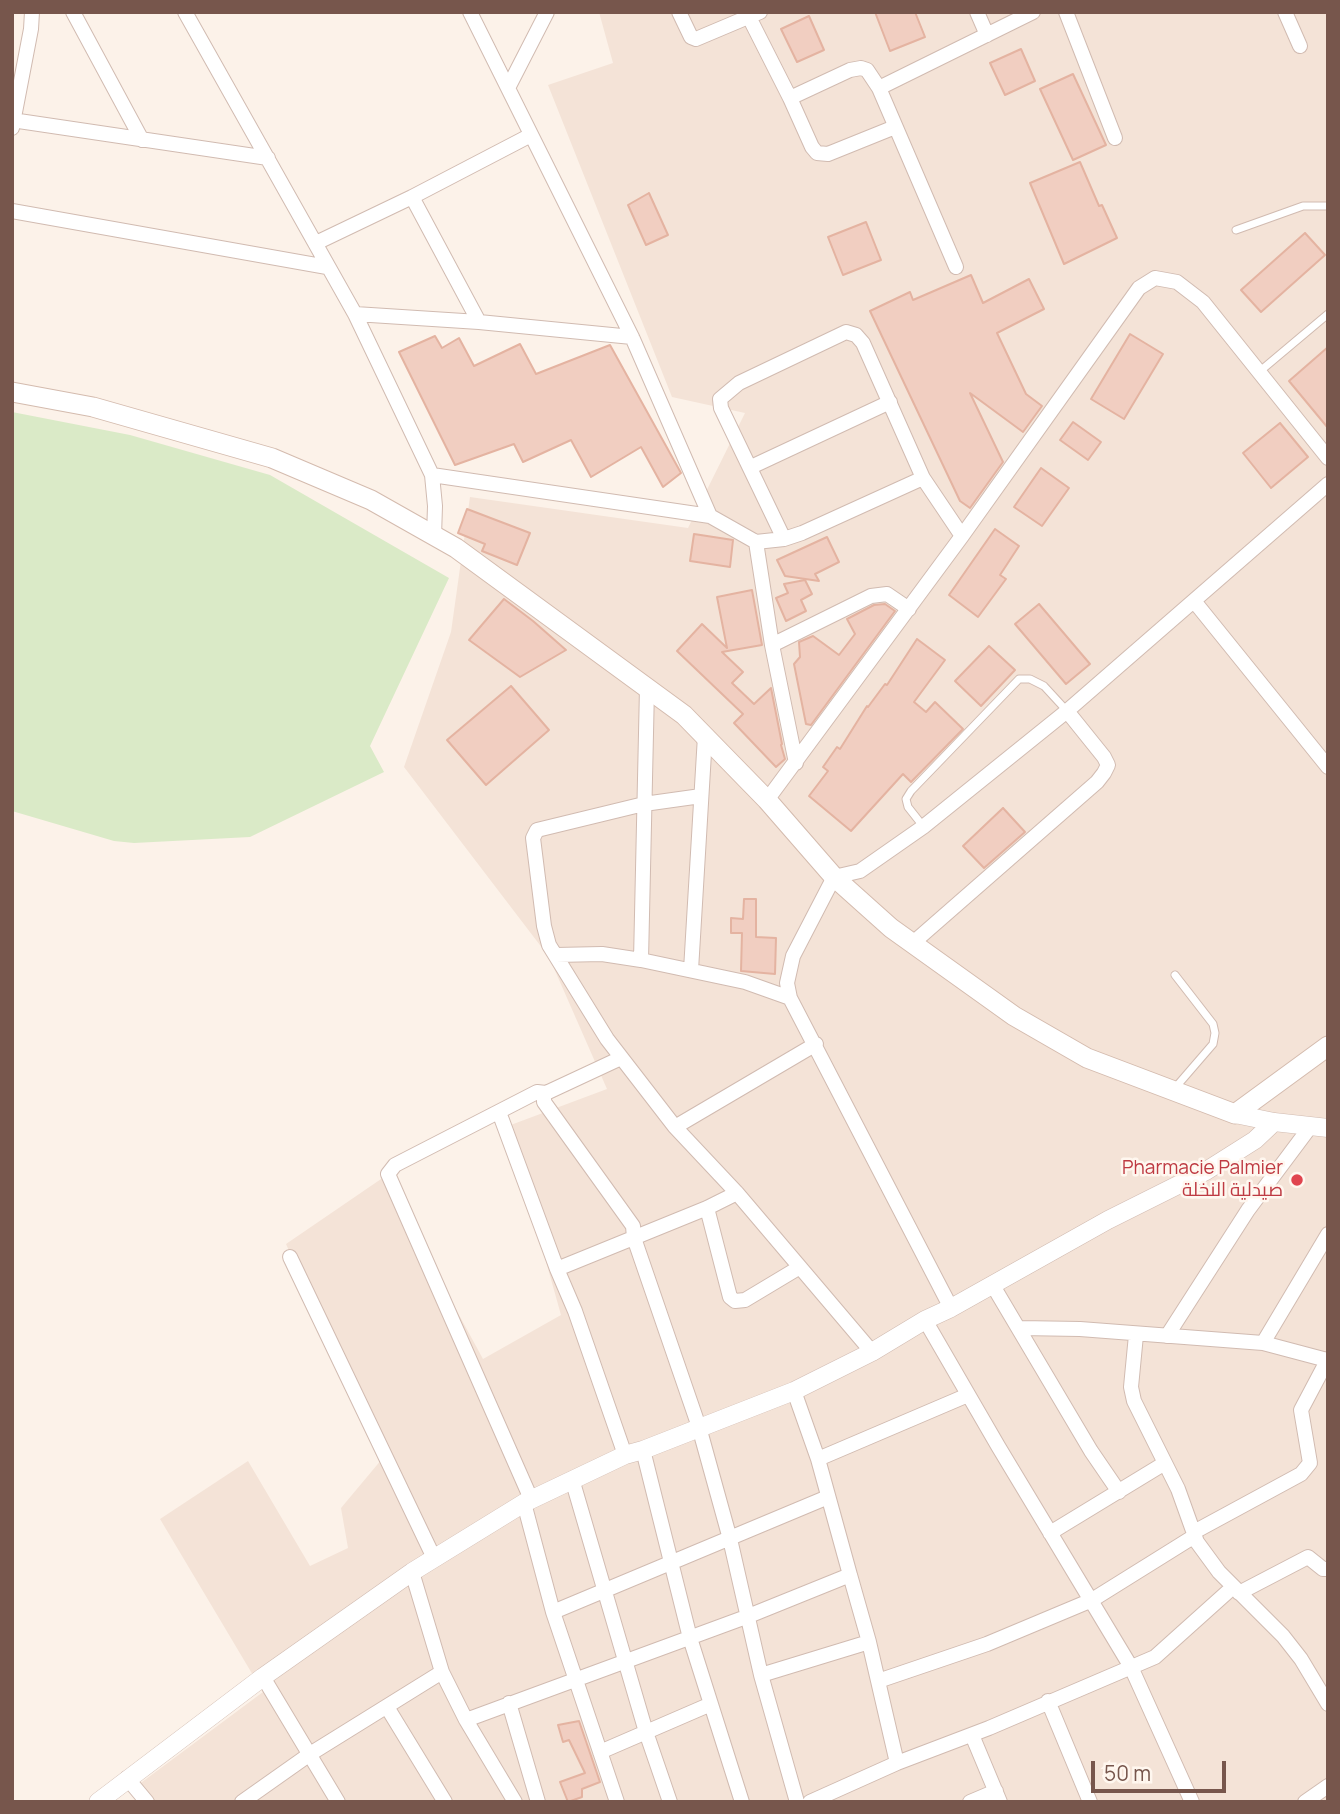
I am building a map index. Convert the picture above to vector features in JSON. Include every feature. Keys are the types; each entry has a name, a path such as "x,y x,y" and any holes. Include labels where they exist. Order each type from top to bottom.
{"main road":[{"path":"12,392 104,410 272,458 371,499 434,536 479,564 684,715 767,800 834,877 891,928 1014,1016 1087,1058 1235,1114 1328,1046"}],"street":[{"path":"32,12 13,123 268,158"},
{"path":"73,12 142,140"},
{"path":"185,12 355,314 432,475 434,536"},
{"path":"470,12 632,337 710,516"},
{"path":"508,88 547,12"},
{"path":"679,12 691,37 696,39 754,15 812,147 822,155 895,127"},
{"path":"977,12 987,35"},
{"path":"879,88 1033,12"},
{"path":"1066,12 1115,138"},
{"path":"1285,12 1300,46"},
{"path":"790,98 850,70 862,68 867,71 879,88 956,267"},
{"path":"316,243 531,135"},
{"path":"412,197 479,322"},
{"path":"12,211 327,267"},
{"path":"767,800 962,536 1129,300 1139,288 1155,278 1177,282 1203,302 1328,457"},
{"path":"355,314 479,322 632,337"},
{"path":"784,539 721,408 720,399 739,383 846,332 856,335 863,343 923,478 962,536"},
{"path":"751,467 890,402"},
{"path":"432,475 710,516 756,542 784,539 802,533 923,478"},
{"path":"951,1308 790,998 787,983 793,956 834,877 860,871 923,827 1067,711 1328,484"},
{"path":"756,542 772,645 796,763"},
{"path":"772,645 870,596 887,594 909,608"},
{"path":"1194,601 1328,768"},
{"path":"641,960 647,688"},
{"path":"914,942 1104,773 1108,765 1104,757 1067,711"},
{"path":"691,970 705,736"},
{"path":"701,796 644,804 543,827 533,835 544,926 549,945 582,1001 621,1058 675,1127 737,1193 872,1352"},
{"path":"556,955 602,954 641,960 745,982 790,998"},
{"path":"675,1127 816,1044"},
{"path":"617,1802 553,1612 528,1501 388,1174 395,1166 537,1092 546,1093 621,1058"},
{"path":"546,1093 544,1102 633,1226 634,1238 699,1427 730,1539 746,1618 797,1802"},
{"path":"499,1112 575,1311 625,1455"},
{"path":"1235,1114 1319,1127"},
{"path":"98,1802 263,1676 412,1572 528,1501 625,1455 643,1451 794,1391 872,1352 1108,1220 1225,1160 1255,1140 1274,1122"},
{"path":"1167,1336 1248,1210 1319,1127"},
{"path":"557,1269 707,1208 737,1193"},
{"path":"707,1208 730,1297 735,1301 745,1300 800,1267"},
{"path":"1264,1343 1328,1234"},
{"path":"290,1257 434,1558"},
{"path":"992,1284 1091,1451 1119,1492"},
{"path":"925,1320 1131,1667 1192,1802"},
{"path":"878,1681 987,1644 1092,1600 1193,1537 1194,1532 1304,1471 1310,1463 1301,1410 1327,1359 1264,1343 1080,1329 1020,1328"},
{"path":"1136,1335 1131,1387 1134,1401 1207,1557 1236,1590 1265,1616 1301,1659 1328,1704"},
{"path":"794,1391 818,1459 869,1642 897,1763"},
{"path":"818,1459 968,1395"},
{"path":"643,1451 690,1638 742,1802"},
{"path":"1050,1533 1165,1463"},
{"path":"572,1479 646,1732 670,1802"},
{"path":"553,1612 828,1497"},
{"path":"810,1802 897,1763 1155,1657 1236,1590 1307,1557 1323,1569 1328,1569"},
{"path":"412,1572 442,1672 466,1720 515,1802"},
{"path":"466,1720 746,1618 850,1575"},
{"path":"761,1675 869,1642"},
{"path":"242,1802 310,1754 442,1672"},
{"path":"263,1676 338,1802"},
{"path":"1048,1702 1090,1802"},
{"path":"509,1703 538,1802"},
{"path":"600,1752 711,1704"},
{"path":"387,1707 445,1802"},
{"path":"970,1802 998,1796 972,1734"},
{"path":"127,1778 147,1802"},
{"path":"1305,1802 1328,1786"}],"lane":[{"path":"1236,230 1303,206 1328,206"},
{"path":"1259,372 1328,314"},
{"path":"923,827 908,807 906,799 911,791 1019,679 1030,679 1044,686 1067,711"},
{"path":"1173,1091 1213,1044 1215,1033 1213,1024 1175,975"}],"shaded area":[{"path":"599,12 1328,12 1328,1802 146,1802 138,1785 263,1692 160,1519 248,1461 310,1566 348,1548 341,1508 382,1459 286,1244 384,1177 483,1359 561,1315 508,1126 607,1089 549,957 404,767 451,632 470,497 688,528 745,413 672,397 548,85 613,63"}],"green space":[{"path":"12,412 130,435 270,475 449,578 370,746 384,772 250,837 134,843 114,841 12,811"}],"building":[{"path":"875,12 915,12 925,37 890,51"},
{"path":"809,16 824,50 797,62 781,29"},
{"path":"1021,49 1035,81 1005,95 990,63"},
{"path":"1073,74 1106,145 1073,160 1040,89"},
{"path":"1080,162 1099,206 1102,205 1117,238 1064,264 1030,183"},
{"path":"649,193 668,235 646,245 628,205"},
{"path":"866,222 881,260 843,275 828,237"},
{"path":"1305,233 1325,255 1261,312 1241,290"},
{"path":"971,275 983,303 1029,279 1044,309 997,333 1026,394 1042,406 1023,432 970,393 1003,462 970,508 960,501 870,311 910,292 913,300"},
{"path":"1130,334 1163,354 1124,419 1091,399"},
{"path":"435,336 442,348 459,338 474,366 520,344 536,374 610,345 681,473 663,487 641,447 591,477 571,440 523,462 514,444 455,465 399,352"},
{"path":"1328,347 1328,428 1289,381"},
{"path":"1073,422 1101,442 1088,460 1060,440"},
{"path":"1280,423 1308,457 1271,488 1243,453"},
{"path":"1041,468 1069,488 1042,526 1014,507"},
{"path":"467,509 530,533 517,565 482,551 485,544 458,533"},
{"path":"995,529 1019,546 1000,575 1006,579 978,617 949,595"},
{"path":"694,534 733,540 730,567 690,561"},
{"path":"827,537 839,562 815,574 819,581 785,576 777,560"},
{"path":"805,580 812,594 801,600 806,611 786,621 776,598 788,593 784,584"},
{"path":"752,590 762,645 722,652 743,672 732,683 754,704 771,688 785,759 776,767 734,723 743,714 677,651 702,624 727,648 717,597"},
{"path":"504,599 566,650 520,677 469,640"},
{"path":"885,604 895,611 811,725 806,724 794,664 800,657 799,642 813,636 839,655 855,634 847,619 874,605"},
{"path":"1039,604 1090,664 1066,684 1015,624"},
{"path":"917,639 945,660 914,702 926,712 935,702 963,729 911,782 903,774 851,831 809,796 828,771 823,767 837,747 840,749 867,706 885,684 887,685"},
{"path":"989,646 1015,670 981,706 955,681"},
{"path":"511,686 549,730 486,785 447,740"},
{"path":"1003,808 1025,832 984,868 963,846"},
{"path":"744,899 756,899 756,937 776,938 775,974 741,971 742,933 731,933 731,918 743,919"},
{"path":"579,1721 600,1782 582,1789 582,1797 568,1802 560,1782 585,1773 569,1740 563,1742 558,1725"}],"place":[{"name":"Pharmacie Palmier صيدلية النخلة","path":"1297,1180"}]}
